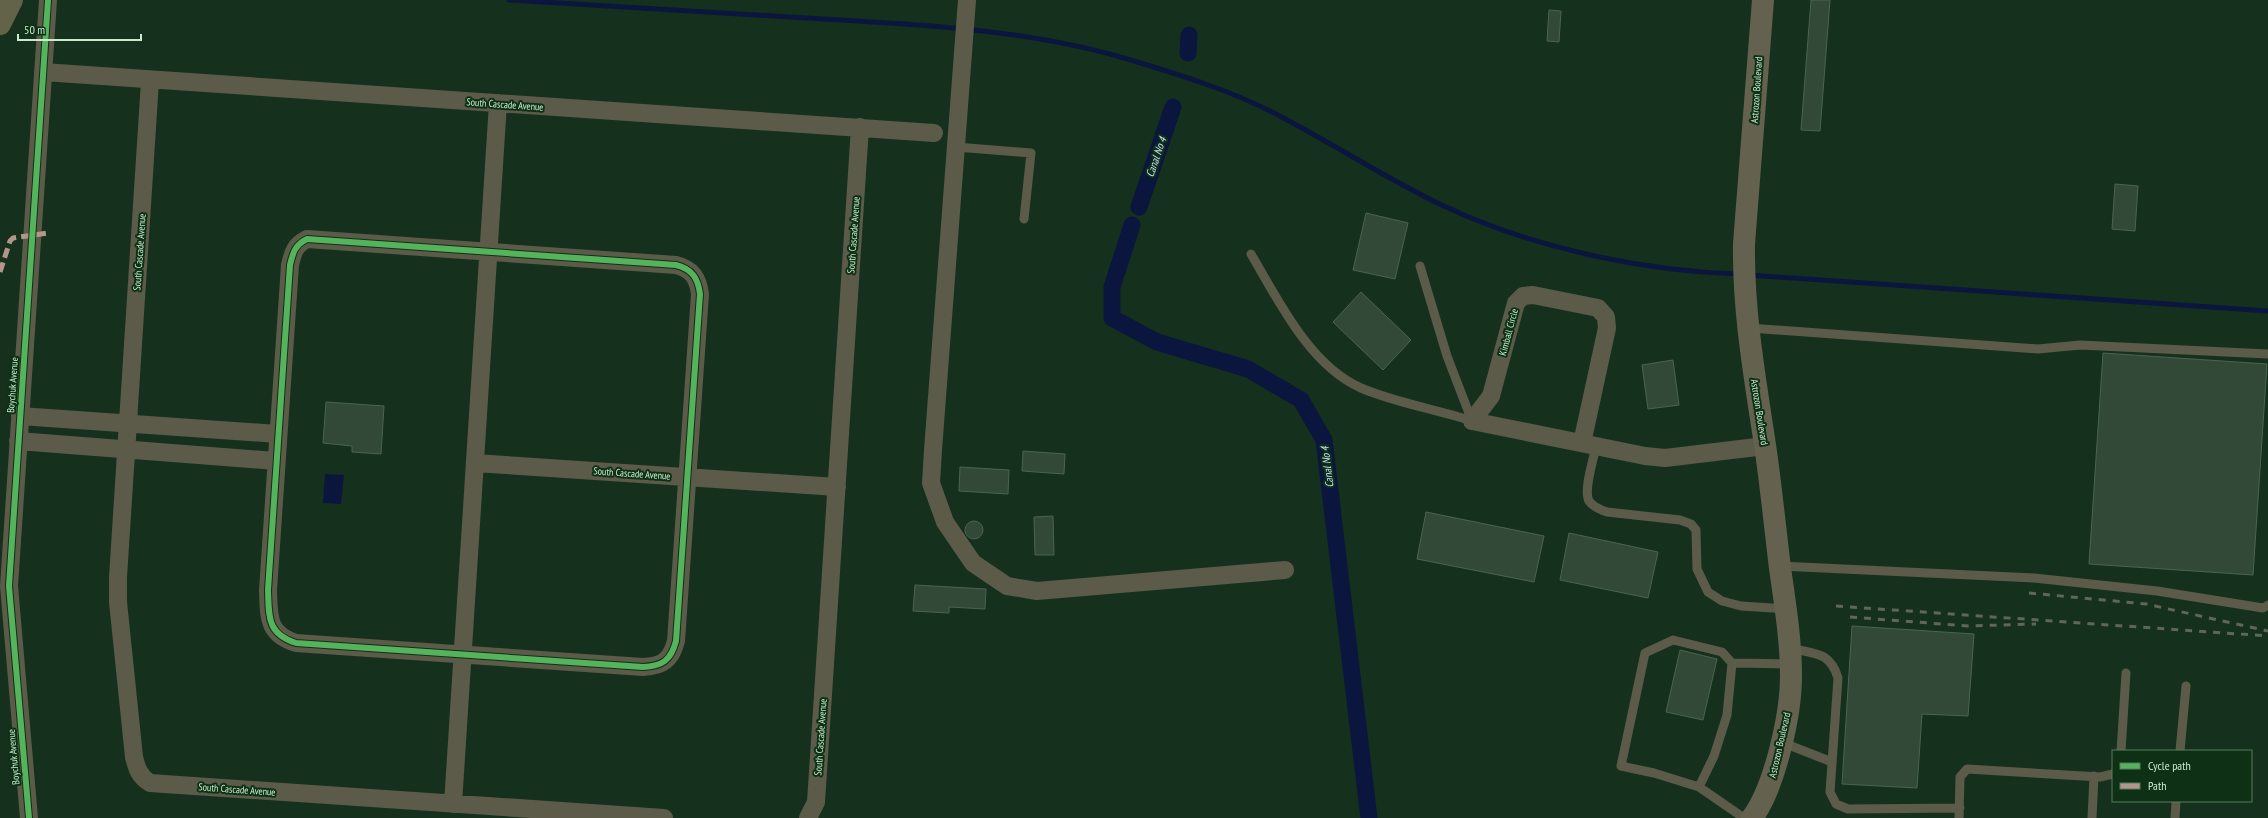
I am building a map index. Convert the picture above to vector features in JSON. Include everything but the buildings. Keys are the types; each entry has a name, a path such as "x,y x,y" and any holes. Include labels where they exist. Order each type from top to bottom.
{"highway":[{"path":"0,24 12,0"}],"main road":[{"name":"Astrozon Boulevard","path":"1752,817 1769,785 1781,742 1790,686 1790,656 1786,609 1747,321 1744,244 1763,0"}],"street":[{"name":"Boychuk Avenue","path":"29,818 9,586 42,72 48,0"},
{"path":"967,2 931,483 945,522 973,563 1007,586 1036,591 1285,570"},
{"name":"South Cascade Avenue","path":"42,72 150,81 934,133"},
{"name":"South Cascade Avenue","path":"150,81 118,577 118,602 134,757 137,769 142,778 150,783 664,818"},
{"path":"453,804 498,103"},
{"name":"South Cascade Avenue","path":"808,818 816,802 860,127"},
{"path":"307,239 676,265 686,268 699,282 700,294 676,641 673,653 666,662 656,666 643,667 296,643 282,639 274,630 269,617 268,590 278,434 290,265 293,251 299,243 307,239"},
{"name":"Kimball Circle","path":"1472,421 1491,396 1516,304 1523,296 1533,295 1598,308 1606,317 1607,328 1589,444"},
{"path":"20,416 278,434"},
{"path":"1472,421 1665,458 1765,446"},
{"path":"18,441 276,461"},
{"name":"South Cascade Avenue","path":"475,463 837,487"}],"lane":[{"path":"956,147 1031,154 1024,219"},
{"path":"1252,254 1281,306 1311,347 1334,372 1360,388 1472,421"},
{"path":"1420,266 1447,356 1472,421"},
{"path":"1747,321 2038,349 2080,345 2268,354"},
{"path":"1589,444 1587,490 1589,500 1597,508 1607,512 1680,520 1691,524 1696,530 1697,569 1708,592 1722,601 1741,606 1786,609"},
{"path":"1780,566 2034,578 2157,591 2263,608 2268,605"},
{"path":"1699,787 1714,756 1727,715 1732,663 1722,652 1673,640 1645,653 1621,766 1654,773 1699,787 1752,817"},
{"path":"1732,663 1790,656 1825,657 1834,664 1838,678 1830,792 1836,804 1848,808 1960,808"},
{"path":"2121,750 2126,673"},
{"path":"2180,750 2186,686"},
{"path":"1781,742 1832,762"},
{"path":"1960,818 1960,777 1967,770 2094,776 2112,774"},
{"path":"2092,818 2094,776"},
{"path":"2175,818 2176,802"}],"water":[{"path":"325,474 344,475 341,504 323,503"}],"waterway":[{"path":"509,0 862,21 980,31 1058,42 1134,61 1187,77 1256,104 1424,196 1480,222 1515,234 1589,255 1627,262 1702,272 1739,274"},
{"name":"Canal No 4","path":"1188,53 1189,35"},
{"name":"Canal No 4","path":"1139,207 1173,107"},
{"name":"Canal No 4","path":"1132,225 1112,287 1112,318 1157,342 1248,369 1301,400 1324,440 1369,818"},
{"path":"1749,275 2268,311"}],"railway":[{"path":"2029,593 2146,604 2268,631"},
{"path":"1836,606 2268,636"},
{"path":"1850,617 1968,626 2036,624"}],"marked path":[{"path":"0,272 10,241 13,238 48,233"}],"cycle path":[{"path":"29,818 9,586 48,0"},
{"path":"307,239 676,265 686,269 693,275 698,283 700,294 676,641 672,653 665,661 656,665 643,667 296,643 280,635 275,629 270,616 268,590 290,265 295,249 307,239"}]}
